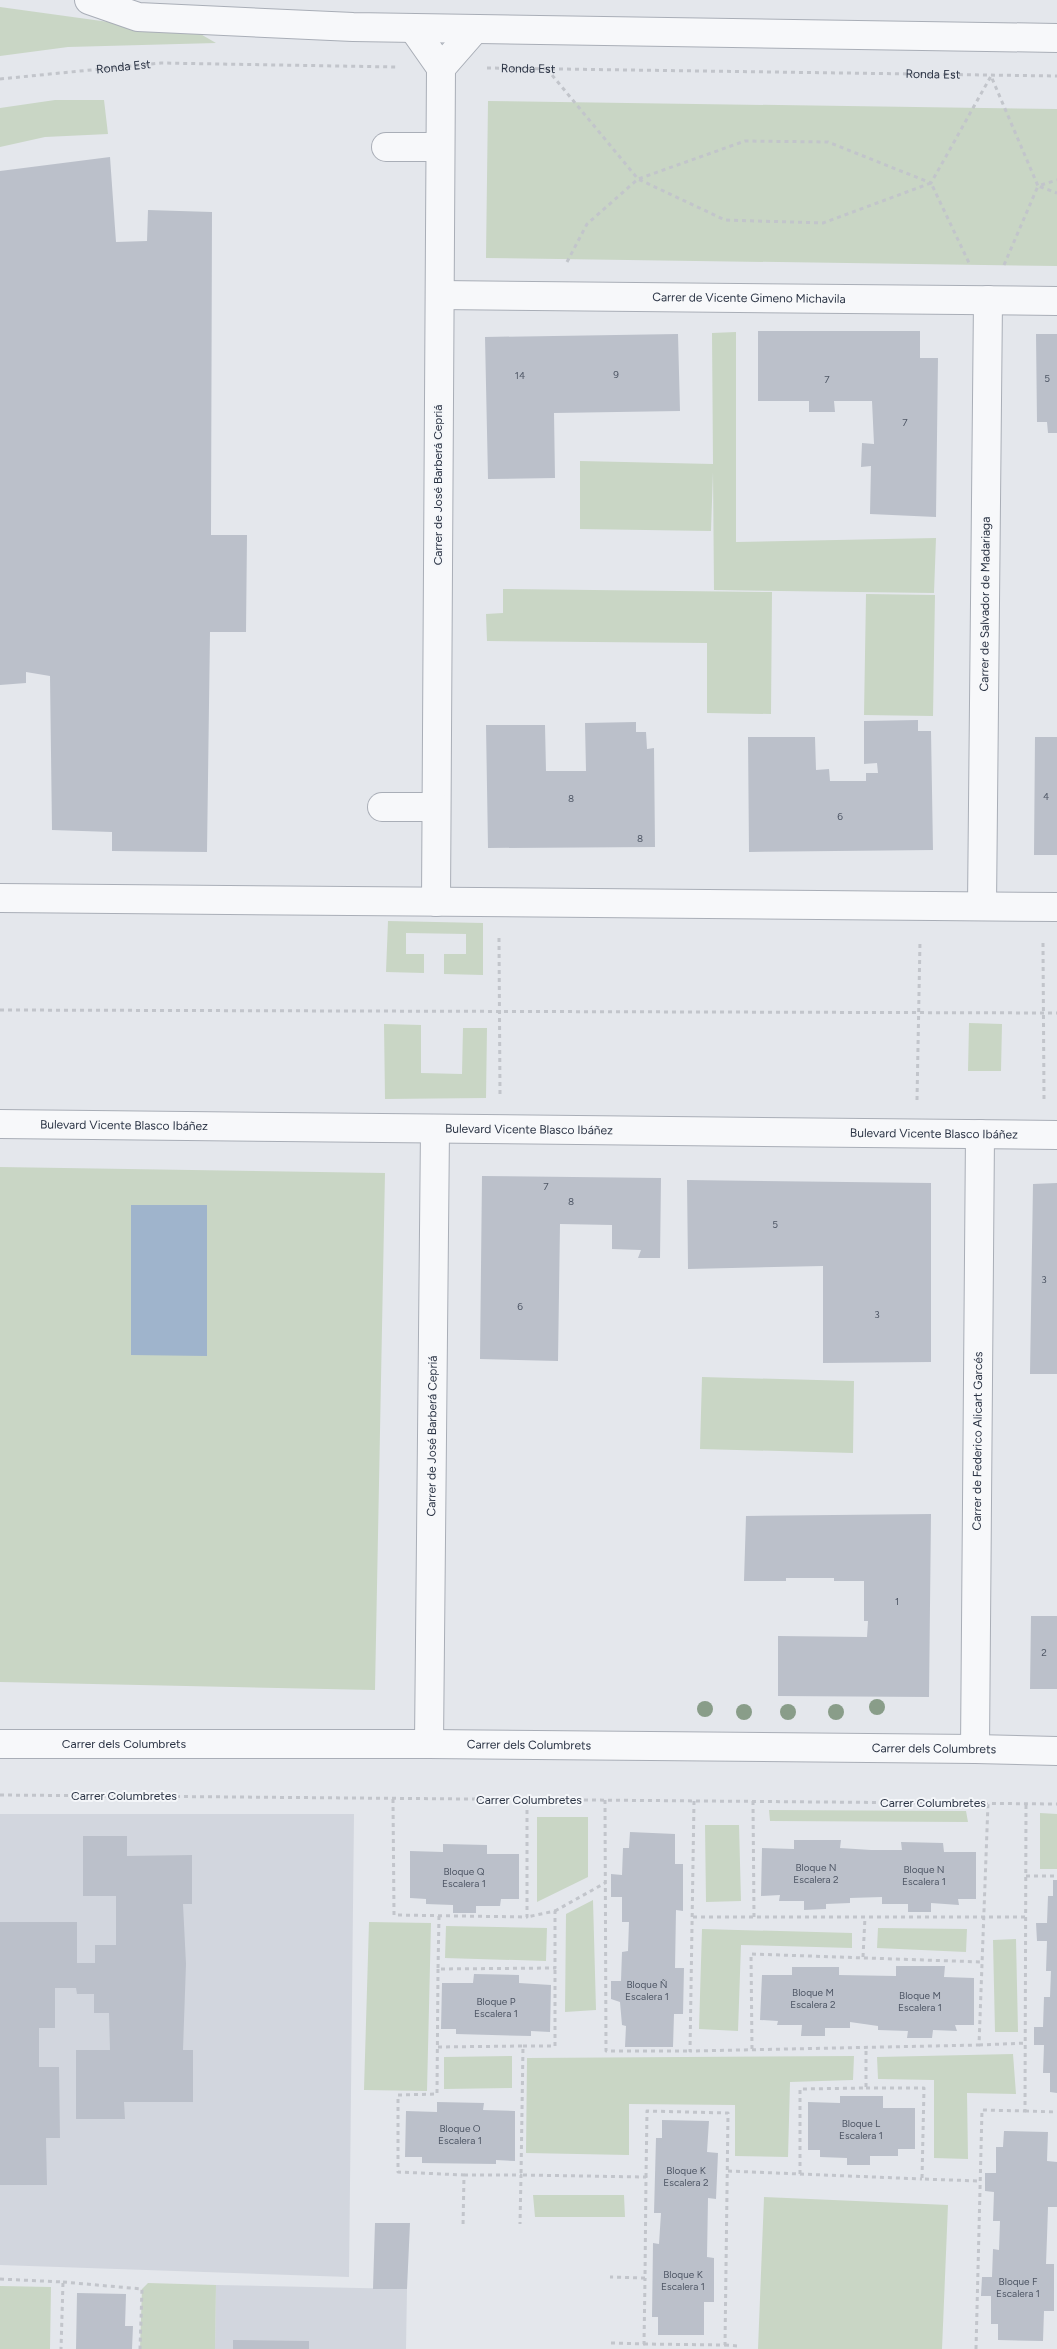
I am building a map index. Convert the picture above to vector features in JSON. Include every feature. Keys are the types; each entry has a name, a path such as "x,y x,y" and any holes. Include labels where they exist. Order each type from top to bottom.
{"street":[{"path":"89,0 138,16 413,28 1057,38"},
{"path":"413,28 441,68 475,29"},
{"name":"Carrer de José Barberá Cepriá","path":"436,902 441,68"},
{"path":"386,147 440,147"},
{"name":"Carrer de Vicente Gimeno Michavila","path":"440,295 1057,301"},
{"name":"Carrer de Salvador de Madariaga","path":"982,906 988,300"},
{"path":"382,807 436,807"},
{"path":"0,898 1050,907"},
{"name":"Bulevard Vicente Blasco Ibáñez","path":"0,1124 1051,1135"},
{"name":"Carrer de José Barberá Cepriá","path":"429,1744 434,1129"},
{"name":"Carrer de Federico Alicart Garcés","path":"975,1749 980,1134"},
{"name":"Carrer dels Columbrets","path":"0,1744 429,1744 1057,1751"}],"path":[{"name":"Ronda Est","path":"0,79 161,62 441,68 1057,76"},
{"path":"547,69 638,179 726,220 823,223 931,183 991,76"},
{"path":"991,76 1038,186 1057,193"},
{"path":"550,296 587,224 638,179 745,141 828,142 931,183 988,300"},
{"path":"988,300 1038,186 1057,180"},
{"path":"498,902 500,1130"},
{"path":"916,1133 921,905"},
{"path":"1050,907 1044,1013 1051,1135"},
{"path":"0,1010 1057,1013"},
{"name":"Carrer Columbretes","path":"0,1795 1057,1804"},
{"path":"392,1798 394,1916 528,1916 555,1911 605,1883"},
{"path":"527,1800 528,1916"},
{"path":"605,1800 606,2051 1026,2044"},
{"path":"690,2051 694,1801"},
{"path":"752,1801 754,1917"},
{"path":"979,2045 988,1803"},
{"path":"1025,2111 1026,1804"},
{"path":"1026,1876 1057,1876"},
{"path":"438,2047 555,2046 555,1911"},
{"path":"439,1916 437,2094 398,2095 398,2172 464,2175 646,2177"},
{"path":"693,1917 1026,1917"},
{"path":"863,1957 865,1917"},
{"path":"752,2049 751,1954 982,1962"},
{"path":"438,1969 555,1968"},
{"path":"520,2224 523,2046"},
{"path":"866,2047 866,2088"},
{"path":"800,2174 800,2089 924,2088 922,2179"},
{"path":"976,2349 982,2110 1057,2112"},
{"path":"644,2344 648,2111 728,2113 725,2345"},
{"path":"728,2171 979,2181"},
{"path":"463,2227 464,2175"},
{"path":"610,2277 645,2278"},
{"path":"0,2279 142,2289 140,2349"},
{"path":"61,2349 63,2282"},
{"path":"611,2343 725,2345 738,2346 738,2349"}],"shaded area":[{"path":"0,1814 354,1814 349,2277 0,2265"},
{"path":"216,2285 407,2289 406,2349 215,2349"}],"green space":[{"path":"0,7 174,31 197,32 216,43 68,47 0,56"},
{"path":"55,100 104,100 108,134 45,137 0,147 0,108"},
{"path":"488,101 1057,109 1057,266 486,258"},
{"path":"736,332 736,542 936,538 934,593 714,590 713,472 711,531 580,529 580,461 713,464 712,333"},
{"path":"503,589 772,592 771,714 707,713 707,643 487,641 486,614 503,613"},
{"path":"866,594 935,595 933,716 864,715"},
{"path":"388,921 483,923 483,975 444,974 444,954 466,954 466,934 406,933 406,954 424,954 424,973 386,972"},
{"path":"969,1023 1002,1024 1001,1071 968,1071"},
{"path":"384,1024 421,1025 421,1073 462,1074 463,1028 487,1028 486,1098 385,1099"},
{"path":"0,1167 385,1173 375,1690 0,1682"},
{"path":"702,1377 854,1381 853,1453 700,1449"},
{"path":"769,1810 966,1811 968,1822 770,1821"},
{"path":"1040,1813 1057,1814 1057,1869 1040,1869"},
{"path":"537,1817 588,1817 588,1877 537,1902"},
{"path":"705,1825 739,1825 741,1901 706,1902"},
{"path":"593,1900 596,2010 565,2012 566,1914"},
{"path":"369,1922 431,1923 427,2091 364,2090"},
{"path":"446,1926 547,1928 546,1961 445,1958"},
{"path":"878,1928 967,1929 966,1952 877,1948"},
{"path":"702,1929 852,1933 852,1948 741,1945 738,2031 699,2029"},
{"path":"1016,1939 1018,2032 995,2032 993,1940"},
{"path":"1013,2054 1016,2094 967,2093 968,2159 934,2158 934,2080 878,2079 877,2057"},
{"path":"512,2056 512,2088 444,2089 444,2057"},
{"path":"854,2056 853,2080 790,2082 788,2157 735,2156 735,2105 629,2104 629,2155 526,2153 527,2058"},
{"path":"533,2195 624,2195 625,2217 535,2217"},
{"path":"764,2197 948,2205 942,2349 758,2349"},
{"path":"148,2283 216,2285 215,2349 140,2349 142,2289"},
{"path":"0,2286 51,2287 50,2349 0,2349"}],"water":[{"path":"131,1205 207,1205 207,1356 131,1355"}],"building":[{"path":"110,157 116,242 147,241 148,210 212,212 211,535 247,535 246,632 210,632 207,852 112,851 112,832 52,830 50,676 26,672 26,683 0,685 0,171"},
{"path":"758,331 920,331 920,358 938,358 936,517 870,514 871,466 861,467 862,443 874,444 872,401 834,401 835,412 809,412 809,401 758,401"},
{"path":"678,334 680,411 554,413 555,478 488,479 485,337"},
{"path":"1036,334 1057,334 1057,433 1048,433 1047,422 1037,422"},
{"path":"918,720 918,731 931,731 933,850 749,852 748,737 815,737 816,770 829,769 830,781 866,781 866,773 878,773 877,763 864,764 864,721"},
{"path":"636,722 636,732 646,732 647,749 654,748 655,847 488,848 486,725 545,725 546,771 586,771 585,723"},
{"path":"1035,737 1057,737 1057,855 1034,855"},
{"path":"482,1176 661,1178 660,1258 638,1258 641,1250 612,1249 612,1225 560,1224 558,1361 480,1359"},
{"path":"687,1180 931,1183 931,1362 823,1363 823,1266 688,1269"},
{"path":"1057,1183 1057,1374 1030,1374 1033,1184"},
{"path":"931,1514 929,1697 778,1696 778,1636 867,1637 868,1621 864,1621 864,1581 834,1581 834,1578 786,1578 786,1581 744,1581 746,1516"},
{"path":"1031,1616 1057,1616 1057,1689 1030,1689"},
{"path":"630,1832 675,1834 675,1864 683,1864 683,1911 676,1910 675,1968 684,1968 683,2014 674,2014 673,2047 625,2047 626,2026 622,2025 620,2002 611,1999 611,1981 621,1981 622,1952 628,1951 629,1922 622,1922 622,1897 611,1897 611,1874 622,1875 623,1848 629,1848"},
{"path":"83,1836 127,1836 127,1856 192,1855 192,1904 183,1904 186,1964 183,2050 193,2050 193,2102 124,2102 125,2119 76,2119 76,2050 110,2050 109,2013 94,2013 94,1994 77,1994 76,1988 55,1988 55,2028 39,2028 39,2067 59,2067 60,2138 46,2138 47,2185 0,2185 0,1922 77,1922 77,1963 95,1963 95,1945 116,1945 116,1896 83,1896"},
{"path":"794,1840 841,1840 840,1848 871,1850 902,1850 901,1842 943,1843 944,1852 976,1852 976,1899 958,1899 959,1905 931,1903 931,1912 908,1912 908,1904 882,1904 882,1897 850,1898 850,1903 826,1904 826,1909 804,1910 804,1901 779,1901 780,1895 761,1896 762,1848 794,1849"},
{"path":"443,1844 487,1845 487,1854 519,1854 519,1899 501,1899 500,1906 476,1906 476,1913 453,1913 453,1905 426,1904 426,1899 410,1898 410,1851 443,1852"},
{"path":"1053,1880 1057,1880 1057,2093 1050,2092 1050,2073 1043,2073 1044,2045 1034,2045 1034,2027 1043,2027 1044,1997 1050,1997 1051,1971 1046,1971 1047,1941 1037,1941 1036,1923 1047,1923 1048,1896 1053,1896"},
{"path":"896,1966 945,1966 944,1977 974,1978 974,2025 955,2025 957,2031 933,2030 932,2038 907,2038 908,2031 878,2030 878,2026 850,2022 850,2028 825,2028 825,2036 801,2036 802,2025 777,2025 778,2021 760,2020 762,1975 792,1975 792,1967 839,1967 839,1975 896,1976"},
{"path":"474,1974 519,1975 519,1983 551,1985 550,2032 531,2031 531,2036 456,2034 456,2029 441,2029 442,1983 473,1983"},
{"path":"840,2096 883,2096 883,2108 915,2108 915,2149 898,2149 898,2156 870,2156 870,2165 847,2165 847,2158 820,2157 820,2150 808,2150 808,2102 840,2103"},
{"path":"437,2102 484,2103 483,2110 515,2111 515,2161 496,2160 496,2164 422,2163 422,2157 405,2157 406,2111 437,2112"},
{"path":"662,2120 709,2121 707,2152 718,2153 716,2199 708,2198 707,2257 714,2258 714,2302 704,2302 704,2335 658,2335 658,2317 652,2317 653,2243 659,2244 661,2213 654,2213 656,2138 662,2138"},
{"path":"1004,2131 1048,2132 1047,2161 1057,2162 1057,2207 1048,2207 1046,2264 1054,2264 1054,2311 1044,2311 1043,2341 998,2340 998,2324 991,2324 991,2296 981,2296 982,2277 992,2277 993,2249 999,2250 1000,2221 993,2221 994,2192 985,2191 985,2173 996,2173 996,2147 1003,2147"},
{"path":"375,2223 410,2223 407,2289 373,2289"},
{"path":"77,2293 126,2294 125,2326 133,2326 132,2349 76,2349"},
{"path":"233,2340 309,2341 309,2349 233,2349"}]}
